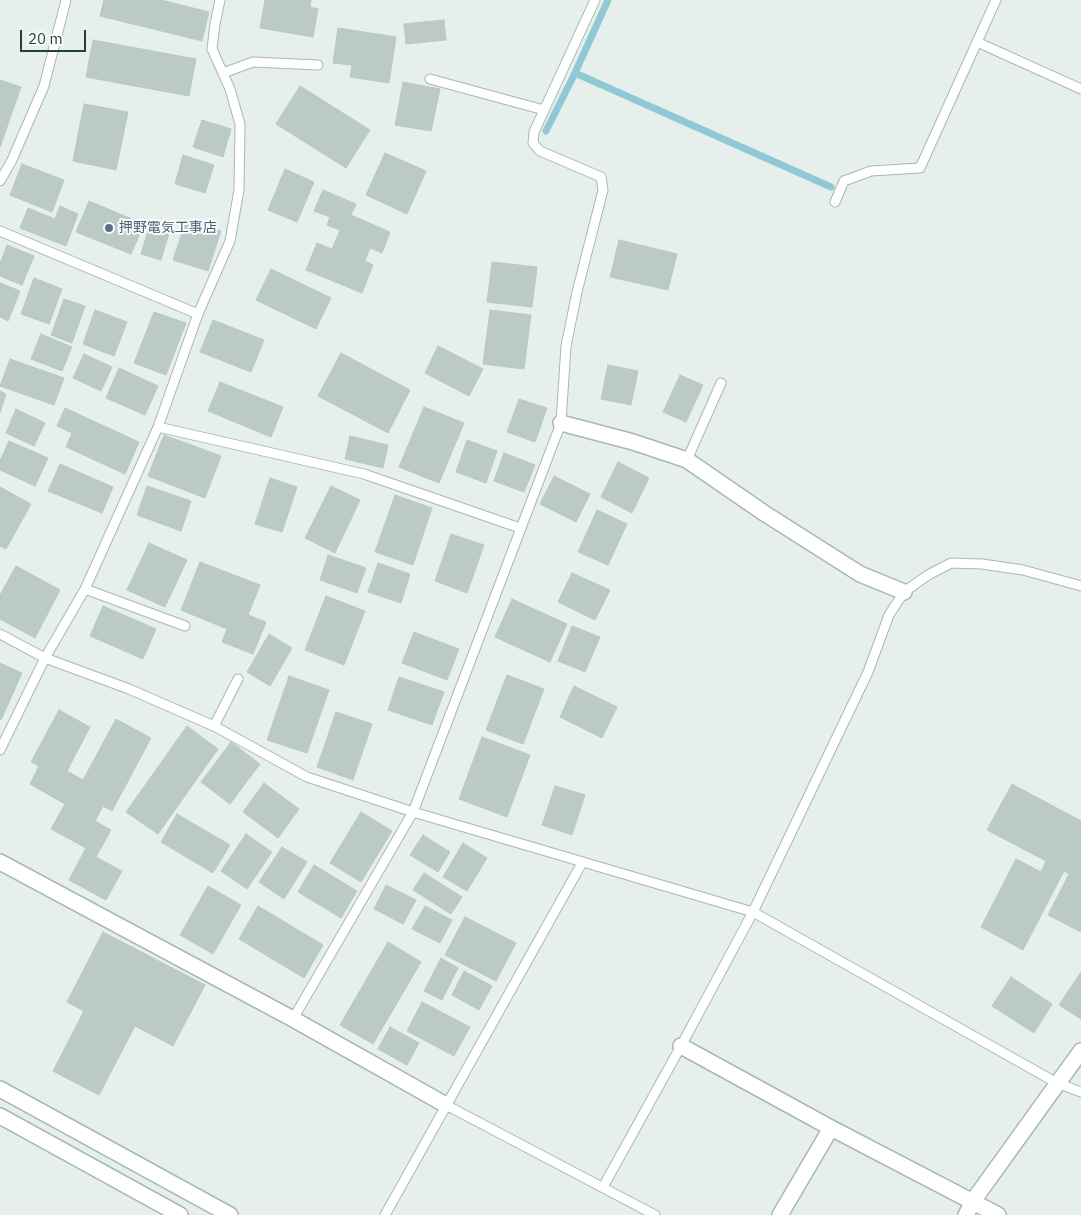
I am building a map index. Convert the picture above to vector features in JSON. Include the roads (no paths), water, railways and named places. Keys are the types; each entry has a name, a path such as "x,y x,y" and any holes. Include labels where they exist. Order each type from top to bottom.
{"street":[{"path":"561,423 633,442 687,460 764,513 860,574 904,592"},
{"path":"0,862 293,1019 446,1105"},
{"path":"681,1046 831,1128 970,1208 998,1215"},
{"path":"970,1208 1081,1051"},
{"path":"0,1089 230,1215"},
{"path":"0,1116 180,1215"},
{"path":"780,1215 831,1128"}],"lane":[{"path":"0,181 12,160 44,86 66,0"},
{"path":"0,750 45,658 85,589 158,427 198,314 230,241 239,190 240,124 230,89 212,49 220,0"},
{"path":"293,1019 413,812 561,423 566,346 577,292 603,190 600,177 540,152 533,143 534,132 595,0"},
{"path":"835,202 844,181 871,170 920,168 996,0"},
{"path":"977,42 1081,89"},
{"path":"223,73 253,62 318,65"},
{"path":"430,79 544,110"},
{"path":"0,231 198,314"},
{"path":"687,460 721,382"},
{"path":"158,427 364,474 520,528"},
{"path":"603,1187 753,912 868,672 889,615 904,592 928,575 951,563 982,564 1023,570 1081,586"},
{"path":"85,589 186,626"},
{"path":"0,634 45,658 130,689 214,726 307,777 413,812 753,912 1057,1083 1081,1092"},
{"path":"214,726 238,679"},
{"path":"385,1215 582,862"},
{"path":"446,1105 655,1215"}],"waterway":[{"path":"546,131 608,0"},
{"path":"575,73 831,187"}],"place":[{"name":"押野電気工事店","path":"109,228"}]}
